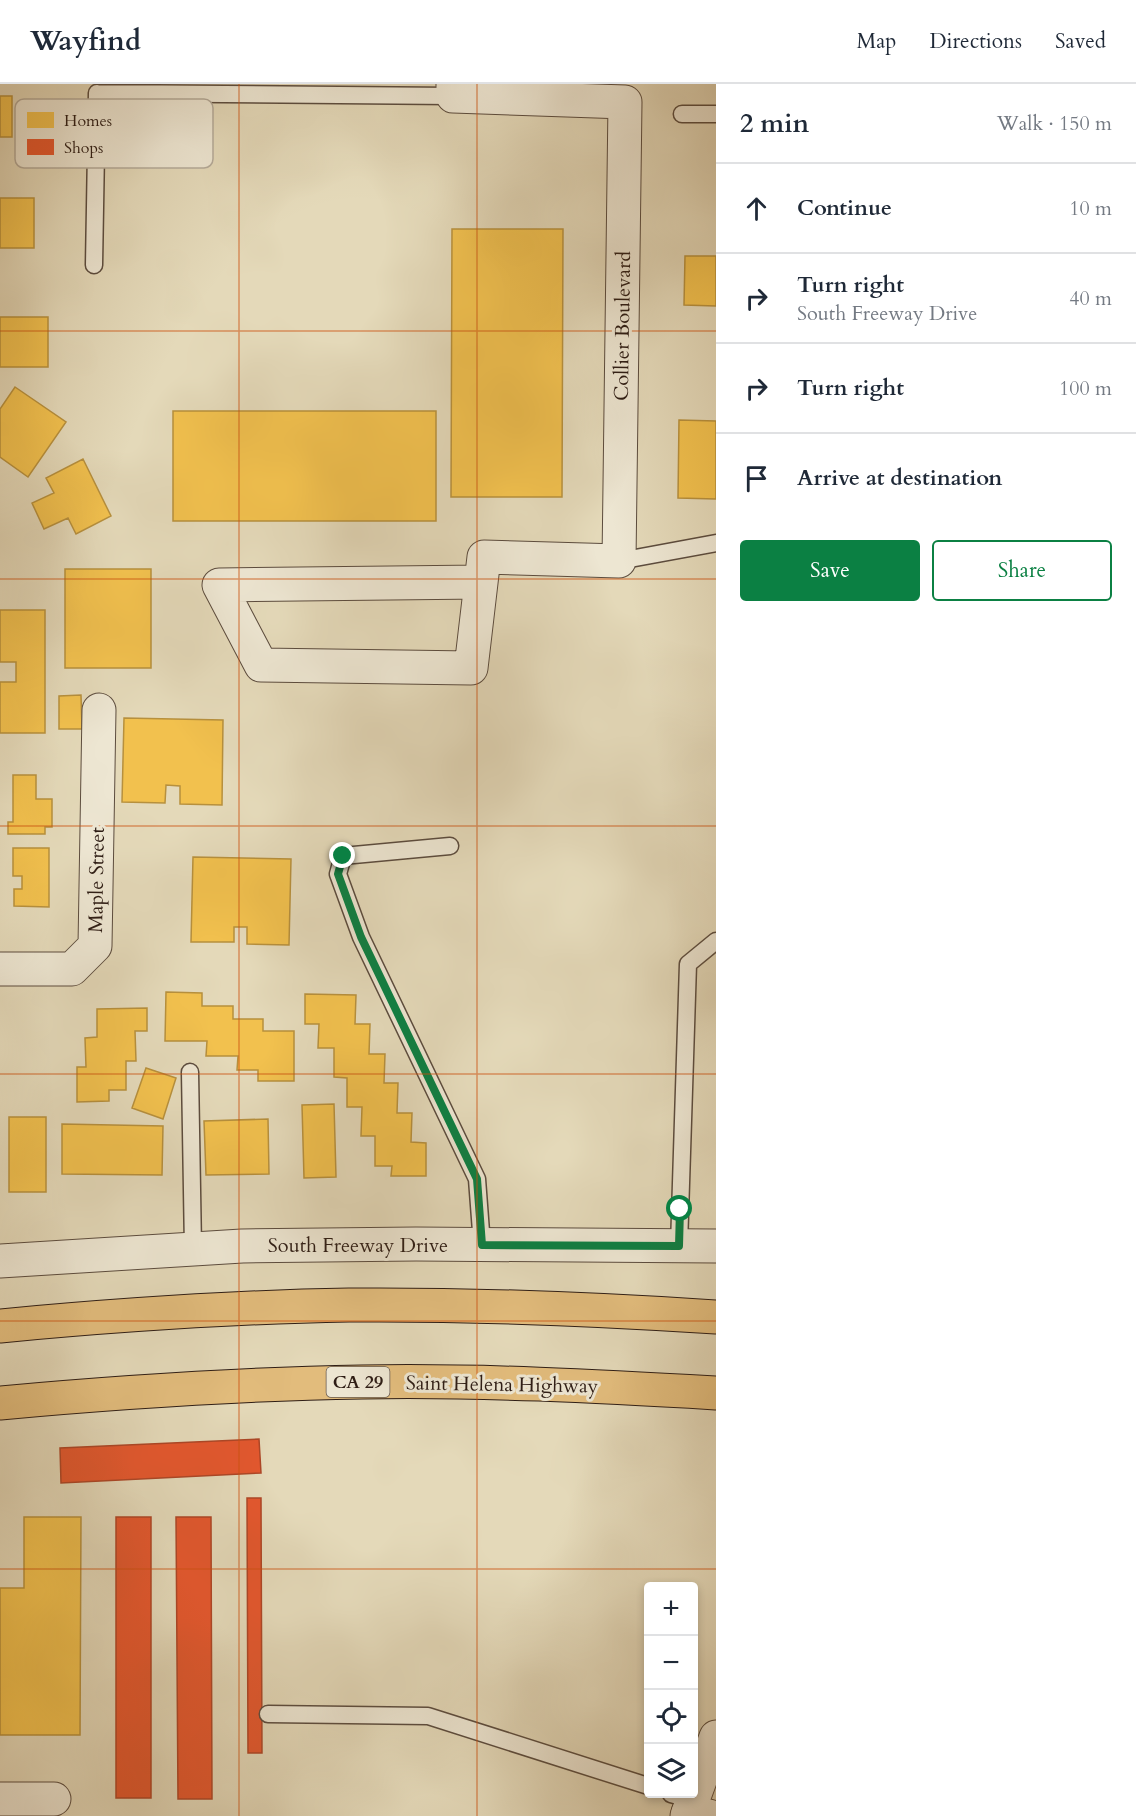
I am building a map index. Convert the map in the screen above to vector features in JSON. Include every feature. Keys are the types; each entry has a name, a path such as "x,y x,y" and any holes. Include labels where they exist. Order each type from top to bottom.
{"highway":[{"path":"0,1326 94,1317 348,1305 476,1305 603,1309 716,1317"},
{"name":"Saint Helena Highway","path":"0,1403 235,1385 364,1382 502,1383 716,1394"}],"street":[{"name":"Collier Boulevard","path":"453,90 625,102 619,561"},
{"path":"481,582 219,585 261,665 471,668 484,557 619,561"},
{"name":"Maple Street","path":"0,969 72,969 96,946 99,710"},
{"name":"South Freeway Drive","path":"0,1261 242,1246 716,1246"},
{"path":"690,1808 716,1737"},
{"path":"0,1799 54,1799"}],"lane":[{"name":"Collier Boulevard","path":"95,88 453,90"},
{"path":"682,114 716,114"},
{"path":"94,265 95,168"},
{"path":"619,561 716,543"},
{"path":"450,846 343,856 338,874 361,937 477,1179 482,1245"},
{"path":"679,1246 688,964 716,941"},
{"path":"190,1072 193,1249"},
{"path":"268,1714 428,1716 644,1785"}],"building: Homes":[{"path":"0,96 12,96 12,137 0,137"},
{"path":"0,198 34,198 34,248 0,248"},
{"path":"452,229 563,229 562,497 451,497"},
{"path":"685,256 716,256 716,306 684,305"},
{"path":"0,317 48,317 48,367 0,367"},
{"path":"15,387 66,422 28,477 0,457 0,409"},
{"path":"173,411 436,411 436,521 173,521"},
{"path":"679,420 716,421 716,499 678,498"},
{"path":"83,459 111,516 76,534 68,518 44,529 32,503 54,493 46,478"},
{"path":"65,569 151,569 151,668 65,668"},
{"path":"0,610 45,610 45,733 0,733 0,682 16,682 16,662 0,662"},
{"path":"81,695 82,729 59,729 59,696"},
{"path":"124,718 223,720 222,805 180,804 180,786 166,785 165,803 122,802"},
{"path":"13,775 36,775 36,799 52,799 52,827 45,827 45,834 8,834 8,822 13,822"},
{"path":"13,848 49,848 49,907 14,906 14,889 22,889 22,876 13,876"},
{"path":"193,857 291,859 289,945 247,944 247,927 234,927 234,942 191,942"},
{"path":"166,992 202,993 202,1006 233,1006 233,1019 263,1019 263,1031 294,1031 294,1081 258,1081 258,1070 237,1070 238,1056 206,1056 207,1041 165,1041"},
{"path":"305,994 356,995 355,1024 370,1024 369,1054 385,1054 384,1083 398,1083 397,1113 412,1113 411,1142 426,1143 426,1176 391,1176 392,1166 375,1166 375,1136 361,1136 362,1107 347,1107 347,1078 334,1077 334,1048 318,1048 319,1024 305,1024"},
{"path":"147,1008 147,1031 135,1031 136,1061 126,1061 126,1090 109,1090 109,1101 77,1102 77,1067 86,1067 85,1038 97,1037 97,1009"},
{"path":"146,1068 176,1078 163,1119 132,1108"},
{"path":"334,1104 336,1177 304,1178 302,1105"},
{"path":"9,1117 46,1117 46,1192 9,1192"},
{"path":"268,1119 269,1174 206,1175 204,1121"},
{"path":"62,1124 163,1126 162,1175 62,1174"},
{"path":"24,1517 81,1517 80,1735 0,1735 0,1588 24,1588"}],"building: Shops":[{"path":"259,1439 261,1473 61,1483 60,1448"},
{"path":"247,1498 261,1498 262,1753 248,1753"},
{"path":"116,1517 151,1517 151,1798 116,1798"},
{"path":"176,1517 211,1517 212,1799 178,1799"}],"route":[{"path":"343,856 338,874 361,937 477,1179 482,1245 679,1246 680,1209"}]}
